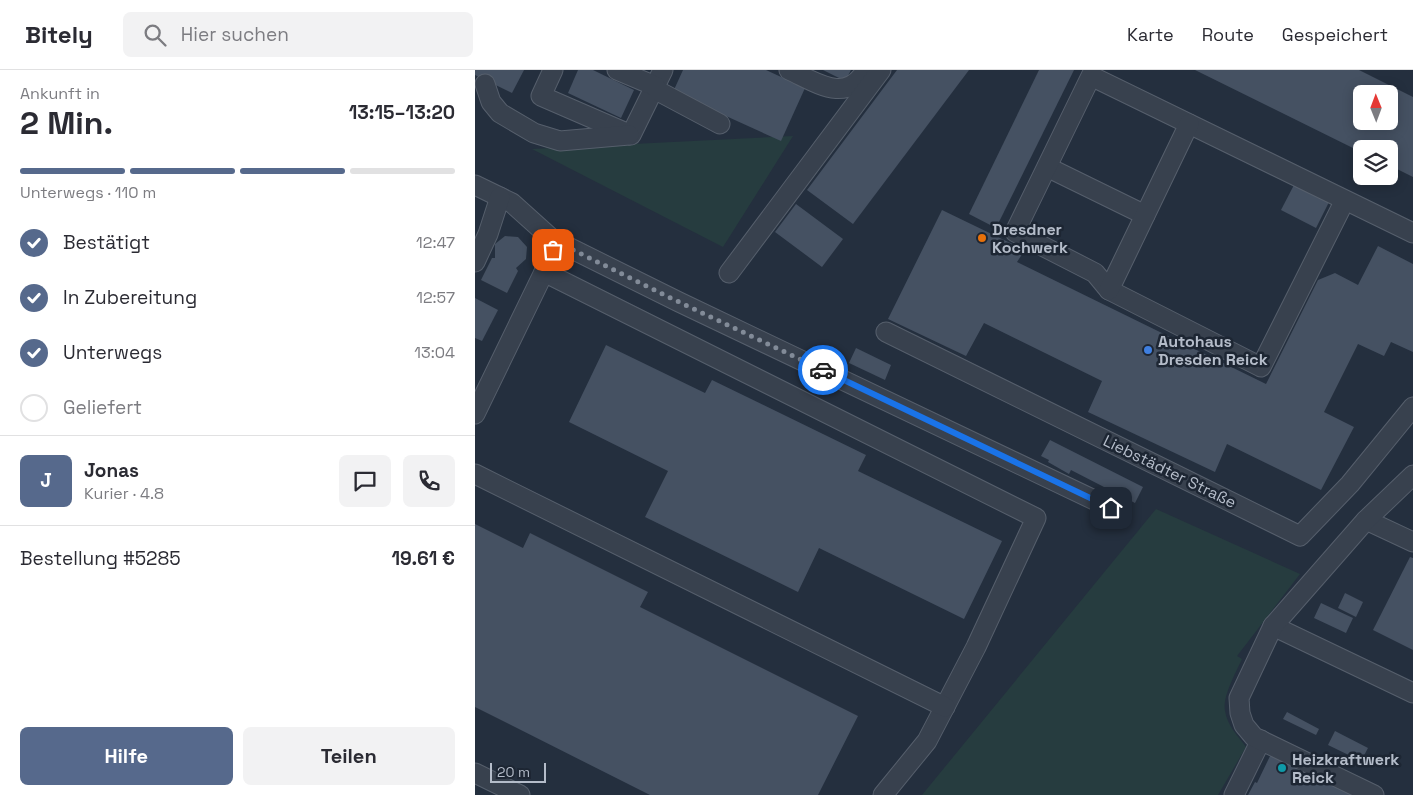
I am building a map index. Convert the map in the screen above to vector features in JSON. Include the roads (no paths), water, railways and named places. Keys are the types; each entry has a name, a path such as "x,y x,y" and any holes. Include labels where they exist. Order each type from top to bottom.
{"lane":[{"path":"553,70 541,96 631,135"},
{"path":"617,70 659,78"},
{"path":"789,70 831,89 846,88 861,78 866,70"},
{"path":"729,273 881,70"},
{"path":"1345,200 1261,366 1109,290 1095,273 1015,232 1091,73 1189,124 1413,233"},
{"path":"631,135 659,78"},
{"path":"659,78 658,91 720,124"},
{"path":"485,84 491,102 500,113 534,133 560,140 631,135"},
{"path":"1109,290 1189,124"},
{"path":"1047,167 1145,215"},
{"path":"475,185 512,203 528,219 557,242 1111,508"},
{"path":"475,262 488,234 500,197"},
{"path":"476,409 557,242"},
{"path":"544,272 1036,518 976,647 927,741 883,795"},
{"name":"Liebstädter Straße","path":"886,332 1300,536 1350,484 1413,407"},
{"path":"475,474 945,707"},
{"path":"1374,795 1254,737 1244,725 1240,713 1239,698 1273,626 1366,520 1413,475"},
{"path":"1366,520 1413,542"},
{"path":"1273,626 1413,693"},
{"path":"1234,795 1261,740"},
{"path":"475,773 520,795"}],"place":[{"name":"Dresdner Kochwerk","path":"982,238"},
{"name":"Autohaus Dresden Reick","path":"1148,350"},
{"name":"Heizkraftwerk Reick","path":"1282,768"}]}
